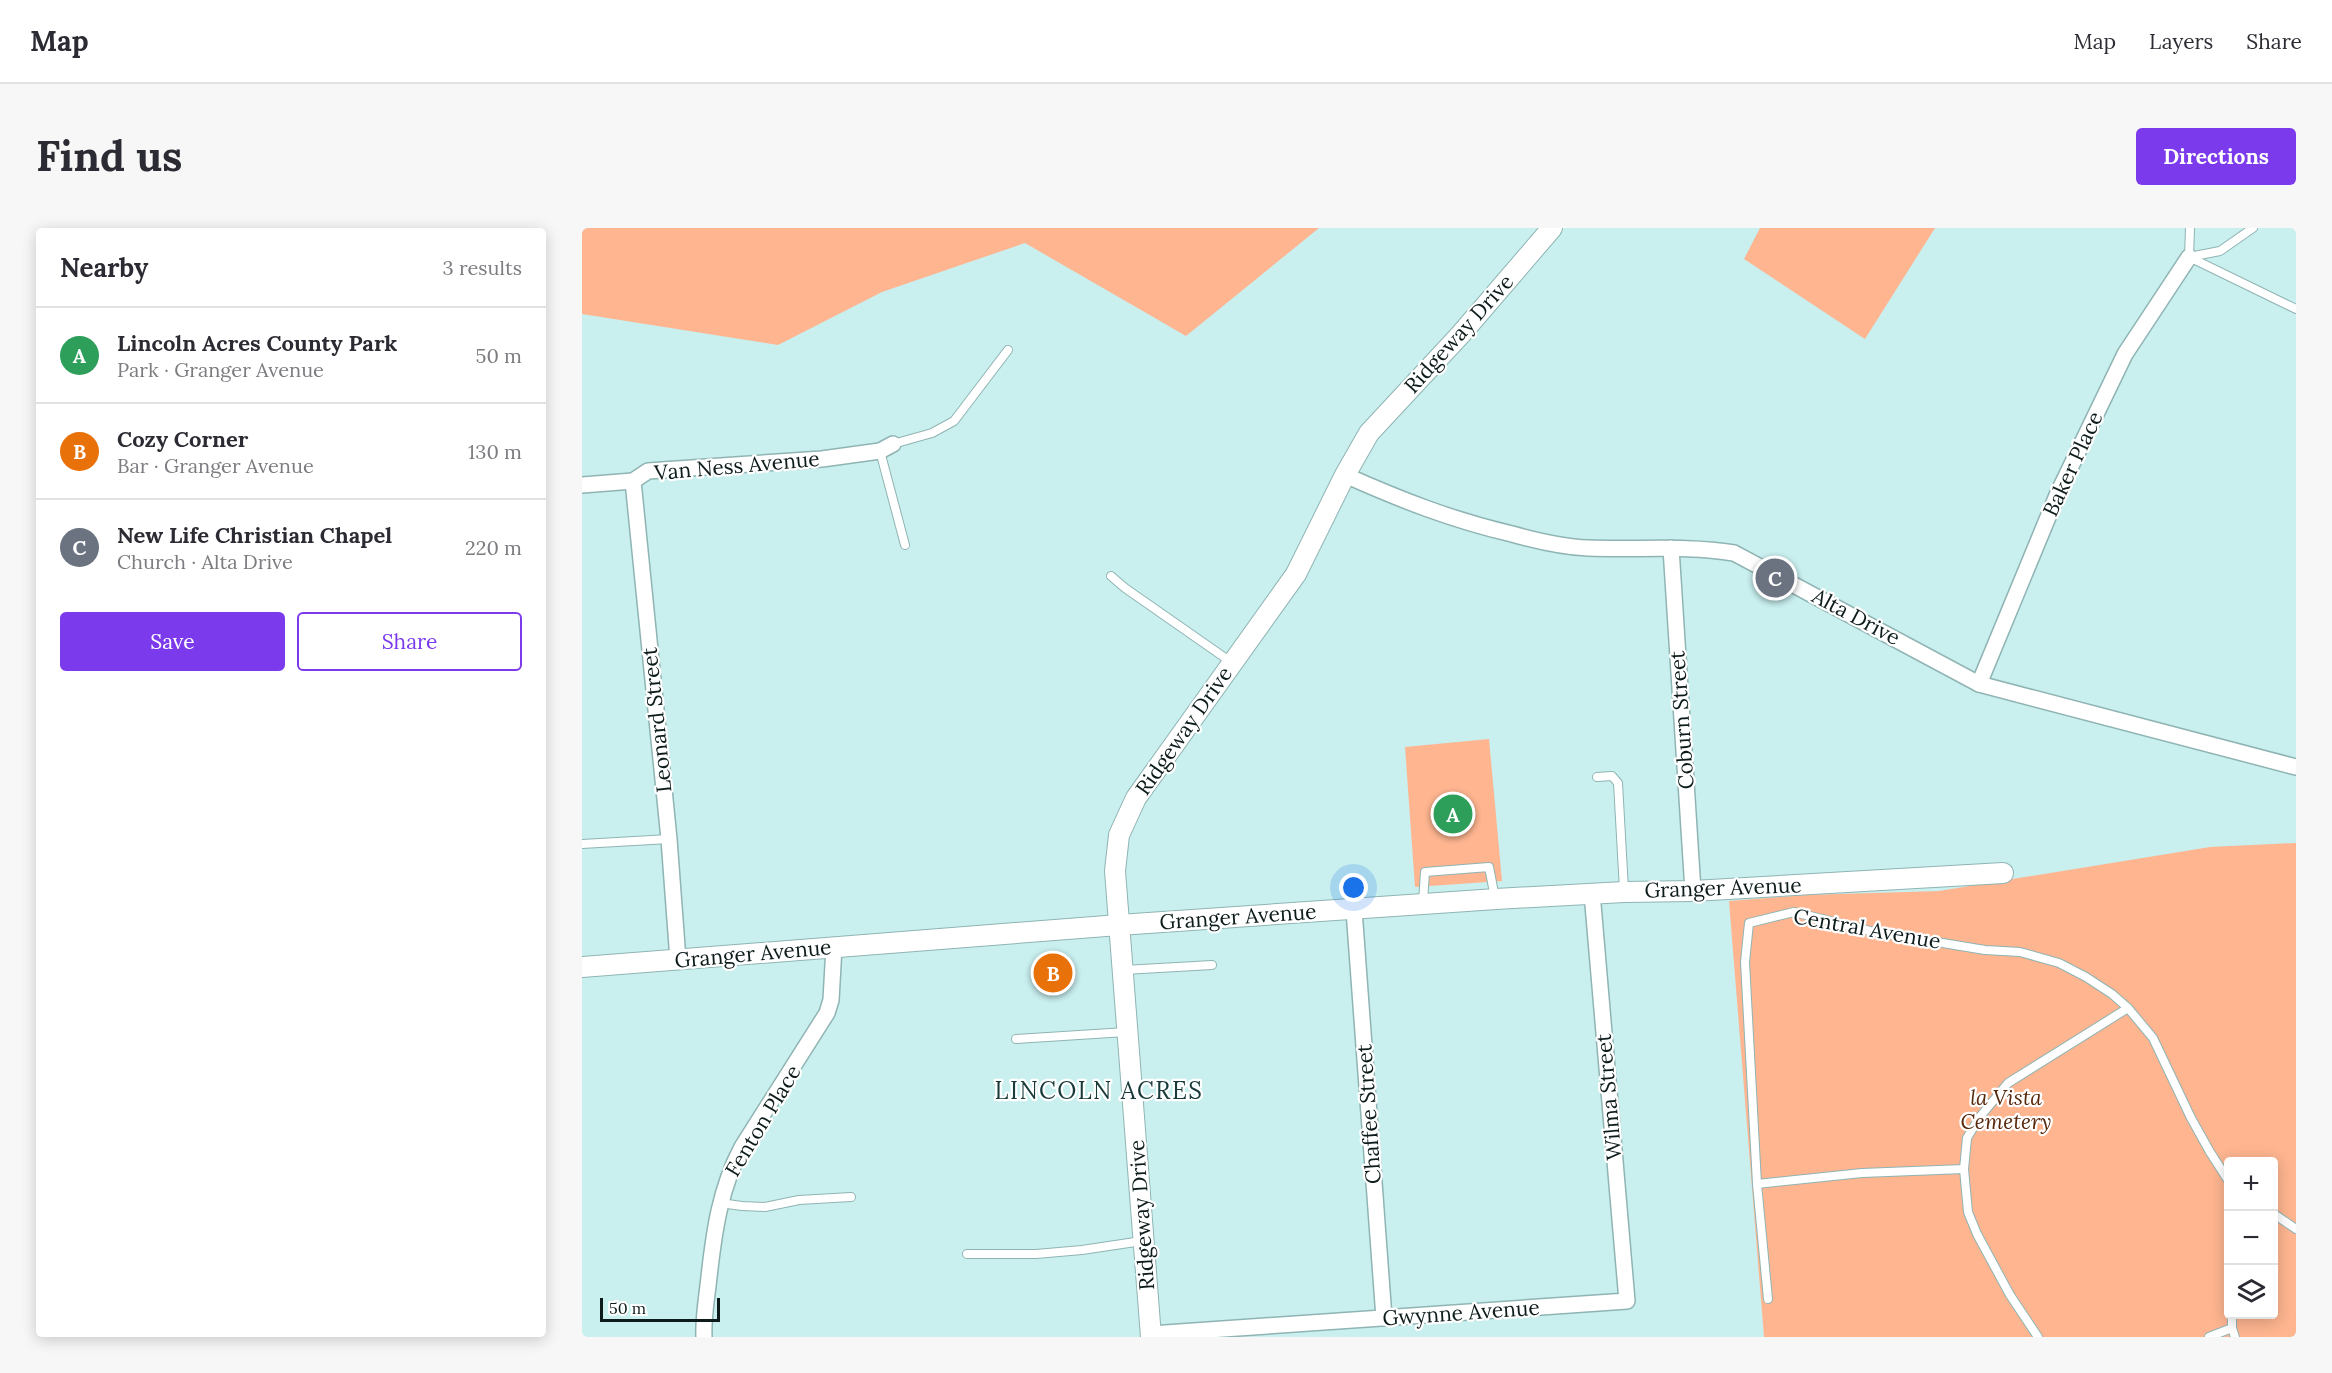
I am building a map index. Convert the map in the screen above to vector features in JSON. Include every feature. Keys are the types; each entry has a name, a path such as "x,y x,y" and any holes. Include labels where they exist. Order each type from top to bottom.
{"street":[{"name":"Ridgeway Drive","path":"1151,1335 1115,871 1119,835 1136,798 1296,574 1345,475 1369,433 1482,310 1552,228"},
{"name":"Baker Place","path":"1979,684 2058,493 2125,354 2189,256"},
{"name":"Van Ness Avenue","path":"582,485 633,481 648,471 822,459 886,447"},
{"name":"Alta Drive","path":"1345,475 1448,517 1546,543 1587,548 1713,549 1734,553 1979,684 2296,767"},
{"name":"Leonard Street","path":"633,481 669,839 678,960"},
{"name":"Coburn Street","path":"1671,548 1693,891"},
{"name":"Granger Avenue","path":"582,967 1119,925 1496,899 1592,893 1693,891 2002,873"},
{"name":"Wilma Street","path":"1592,893 1627,1301"},
{"name":"Chaffee Street","path":"1354,910 1384,1318"},
{"name":"Fenton Place","path":"704,1337 713,1242 720,1203 732,1166 827,1014 831,1000 834,947"},
{"name":"Gwynne Avenue","path":"1151,1335 1627,1301"}],"lane":[{"path":"2189,256 2190,228"},
{"path":"2189,256 2220,251 2253,228"},
{"path":"2189,256 2296,309"},
{"path":"905,545 886,447 932,433 954,421 1008,350"},
{"path":"1112,576 1125,588 1233,663"},
{"path":"1597,777 1612,776 1617,783 1624,892"},
{"path":"582,844 669,839"},
{"path":"1423,904 1425,872 1489,867 1496,899"},
{"name":"Central Avenue","path":"1749,923 1794,912 1870,931 1985,950 2020,952 2059,963 2103,988 2128,1008 2153,1038 2196,1126 2224,1172"},
{"name":"Granger Avenue","path":"1749,923 1745,962 1757,1184 1768,1299"},
{"path":"1123,970 1212,965"},
{"path":"2038,1337 2010,1295 1977,1234 1968,1212 1964,1169 1967,1138 1979,1118 2008,1083 2128,1008"},
{"path":"1016,1039 1128,1032"},
{"path":"1757,1184 1862,1173 1964,1169"},
{"path":"720,1203 765,1207 799,1200 851,1197"},
{"path":"2278,1217 2296,1229"},
{"path":"967,1254 1082,1251 1144,1240"},
{"path":"2232,1319 2235,1337"},
{"path":"2209,1337 2232,1328"}],"green space":[{"path":"582,228 1319,228 1186,336 1025,243 882,292 778,345 582,314"},
{"path":"1760,228 1935,228 1865,339 1744,259"},
{"path":"1489,739 1502,881 1415,887 1405,747"},
{"name":"la Vista Cemetery","path":"2296,843 2296,1337 1764,1337 1729,901 1806,895 1939,891 2210,847"}],"place":[{"name":"New Life Christian Chapel","path":"1775,578"},
{"name":"Lincoln Acres County Park","path":"1453,814"},
{"name":"Cozy Corner","path":"1053,973"}],"district":[{"name":"LINCOLN ACRES","path":"1099,1091"}]}
